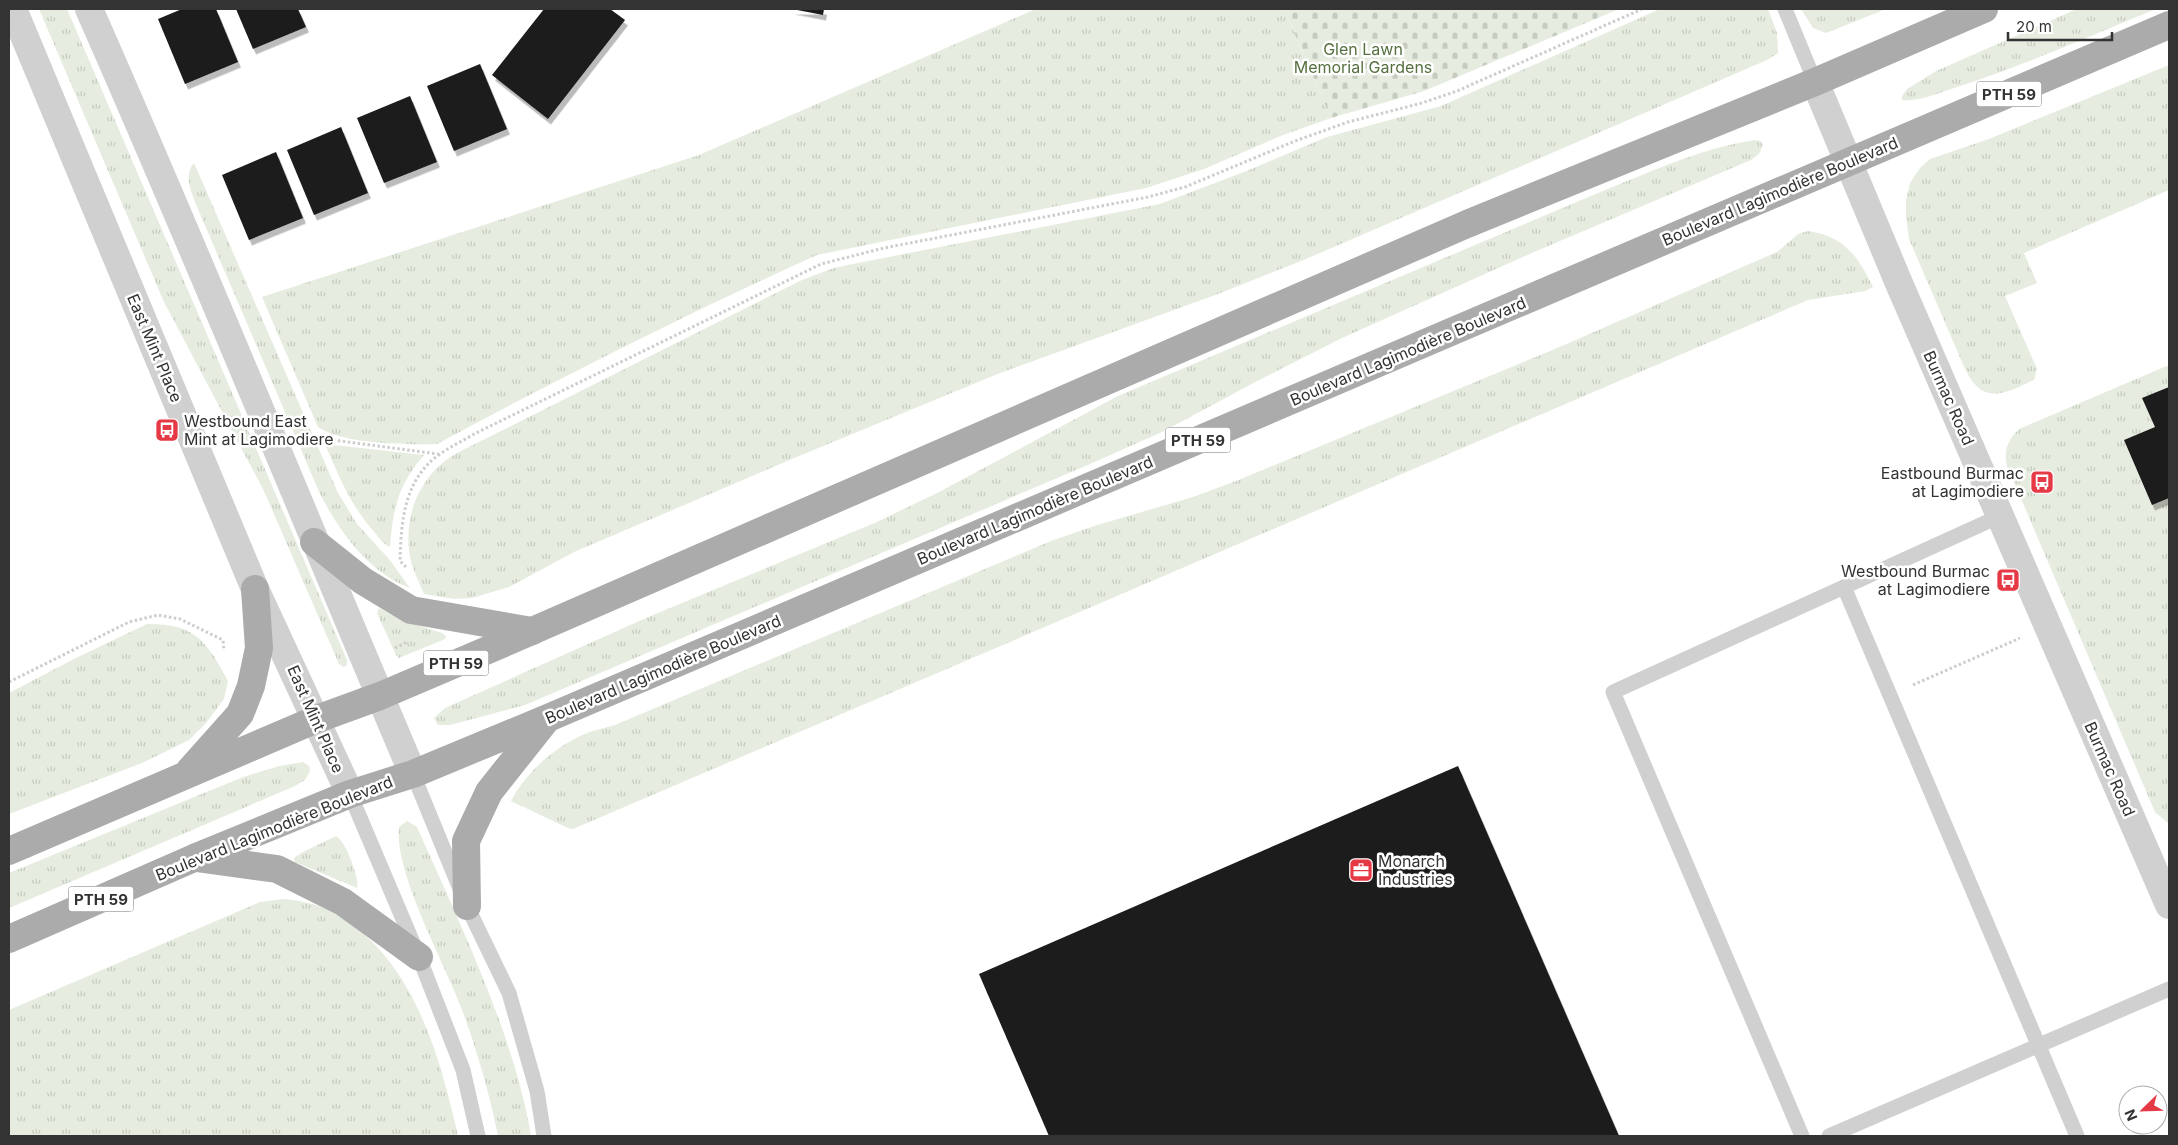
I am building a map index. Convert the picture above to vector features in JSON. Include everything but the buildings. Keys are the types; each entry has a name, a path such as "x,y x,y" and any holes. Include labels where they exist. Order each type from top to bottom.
{"main road":[{"name":"PTH 59","path":"9,851 317,719 380,696 532,631 1458,228 1815,82 1984,9"},
{"name":"Boulevard Lagimodière Boulevard","path":"9,939 194,858 350,794 413,774 548,718 2169,25"},
{"path":"314,542 363,581 411,610 532,631"},
{"path":"186,775 240,714 251,686 259,648 255,589"},
{"path":"467,906 466,841 488,792 548,718"},
{"path":"194,858 277,869 343,902 419,957"}],"street":[{"name":"East Mint Place","path":"13,9 255,589 317,719 350,794"},
{"path":"89,9 159,167 314,542 413,774"},
{"name":"Burmac Road","path":"1815,82 2000,516 2169,905"}],"lane":[{"path":"1785,9 1815,82"},
{"path":"1802,1136 1613,692 2000,516"},
{"path":"1844,587 2077,1136"},
{"path":"413,774 467,906 509,993 537,1091 544,1136"},
{"path":"350,794 419,957 463,1070 478,1136"},
{"path":"1829,1136 2169,989"}],"path":[{"path":"400,561 404,506 418,476 439,454 474,434 821,264 884,248 1148,197 1185,187 1295,141 1348,122 1422,103 1457,91 1642,9"},
{"path":"318,438 439,454"},
{"path":"9,682 129,622 158,615 180,619 223,640"},
{"path":"1890,695 2048,626"}],"green space":[{"path":"39,9 67,9 347,660 347,665 344,667 339,664 264,491 164,302"},
{"path":"1036,9 1284,9 1331,118 1283,135 1204,169 1146,188 817,255 626,346 437,444 393,444 358,440 329,433 318,427 262,297 699,155"},
{"name":"Glen Lawn Memorial Gardens","path":"1284,9 1619,9 1424,91 1331,118"},
{"path":"1660,9 1768,9 1777,33 1778,53 1767,60 1306,259 1218,294 1000,373 799,456 574,552 509,587 472,598 454,599 424,594 413,569 409,548 411,515 423,485 445,461 459,452 802,280 834,268 1160,204 1249,170 1327,137 1441,106"},
{"path":"1801,9 1886,9 1826,33 1813,28"},
{"path":"2077,9 2156,9 2008,69 1937,94 1923,98 1902,100 1902,96 1907,89 1936,71"},
{"path":"2169,65 2169,190 2024,253 2037,283 2005,296 2037,369 2034,380 1995,394 1979,388 1965,369 1909,239 1906,200 1910,183 1920,168 1930,159 1989,139"},
{"path":"1755,140 1760,141 1763,145 1759,154 1751,160 1534,252 1342,338 1162,432 1090,464 525,705 450,725 438,725 434,718 445,708 646,618 877,522 939,492 1118,396 1655,170 1715,149"},
{"path":"194,163 338,493 357,524 389,559 410,588 381,572 368,561 346,536 320,494 195,202 189,177 189,172"},
{"path":"1808,231 1831,238 1848,249 1862,266 1873,287 1865,291 1808,300 573,829 511,801 533,770 563,745 585,734 615,725 1051,541 1094,526 1193,497 1236,481 1555,349 1777,252 1798,234"},
{"path":"2169,365 2169,387 2142,398 2155,427 2124,440 2152,505 2169,498 2169,824 2155,812 2007,466 2006,451 2009,442 2019,429"},
{"path":"325,444 424,455 408,477 398,498 390,547 367,524 353,503"},
{"path":"379,608 401,620 442,633 446,636 445,639 399,658 377,613"},
{"path":"147,624 177,627 188,631 198,638 213,656 228,681 224,699 206,723 189,740 142,763 9,814 9,693"},
{"path":"303,762 309,766 310,771 305,780 295,786 9,908 9,873 243,777 279,766"},
{"path":"407,821 417,827 499,1018 523,1097 531,1136 498,1136 491,1103 467,1023 422,917 404,868 399,827"},
{"path":"336,836 340,839 351,860 357,888 295,862 294,858 301,853"},
{"path":"285,899 306,902 326,909 355,927 380,950 400,977 417,1006 430,1038 441,1071 458,1136 9,1136 9,1010 260,902"}],"place":[{"name":"Westbound East Mint at Lagimodiere","path":"167,430"},
{"name":"Eastbound Burmac at Lagimodiere","path":"2042,482"},
{"name":"Westbound Burmac at Lagimodiere","path":"2008,580"},
{"name":"Monarch Industries","path":"1361,870"}]}
